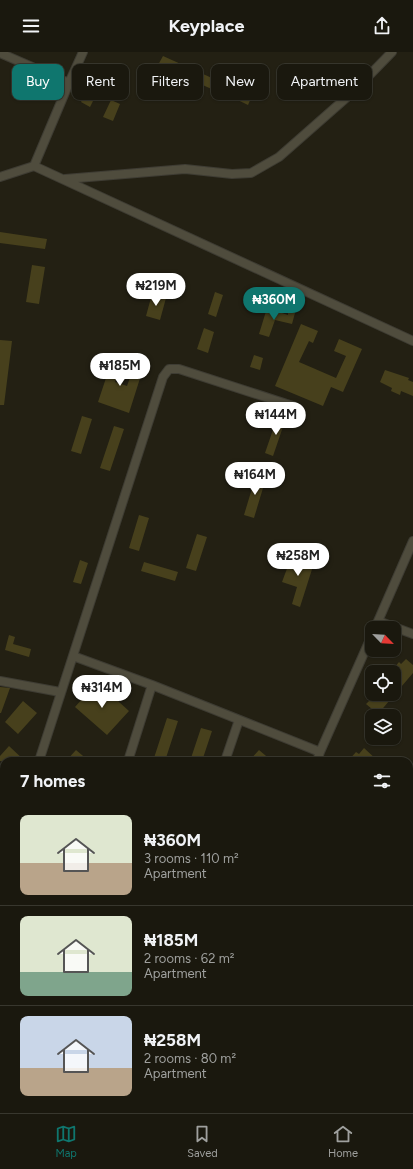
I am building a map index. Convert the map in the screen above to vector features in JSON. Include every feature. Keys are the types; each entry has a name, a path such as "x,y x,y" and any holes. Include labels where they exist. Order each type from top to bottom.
{"street":[{"path":"34,166 83,52"},
{"path":"64,180 185,169 232,174 251,172 280,157 354,92 392,52"},
{"path":"0,53 69,82"},
{"path":"0,177 34,166 413,341"},
{"path":"39,757 163,377 168,369 179,369 294,406"},
{"path":"378,621 413,540"},
{"path":"401,631 413,634"},
{"path":"318,757 365,651"},
{"path":"73,656 152,685 320,752"},
{"path":"0,682 60,692"},
{"path":"129,757 152,685"},
{"path":"226,757 239,720"}],"building":[{"path":"163,56 181,64 159,64"},
{"path":"203,74 211,78 211,89 203,85"},
{"path":"82,100 94,100 90,107 81,102"},
{"path":"111,100 120,104 113,121 103,117"},
{"path":"238,100 250,100 248,105"},
{"path":"0,232 47,239 45,249 0,243"},
{"path":"32,265 45,267 39,304 26,302"},
{"path":"215,292 223,295 216,317 208,314"},
{"path":"152,294 166,298 160,320 146,316"},
{"path":"267,308 288,315 288,312 295,313 292,324 275,320 269,337 259,334"},
{"path":"301,324 318,331 313,343 309,341 299,362 336,378 346,356 334,351 339,339 362,349 343,392 331,387 323,406 275,386"},
{"path":"204,328 214,332 208,353 197,349"},
{"path":"0,340 12,341 4,405 0,405"},
{"path":"254,355 263,358 260,370 250,367"},
{"path":"115,356 131,361 129,369 120,367 115,382 127,386 133,369 142,372 129,413 98,402 106,378 108,379"},
{"path":"385,370 409,378 408,380 413,382 413,396 401,391 400,395 391,391 392,388 380,382"},
{"path":"278,415 286,418 273,456 265,453"},
{"path":"82,416 92,419 81,454 71,451"},
{"path":"114,426 124,429 110,471 100,468"},
{"path":"256,475 266,478 254,518 244,515"},
{"path":"139,515 149,518 139,551 129,548"},
{"path":"197,534 207,537 196,571 186,568"},
{"path":"292,555 314,563 300,607 292,604 297,587 282,582"},
{"path":"80,560 88,563 81,584 73,582"},
{"path":"144,562 178,572 175,581 141,571"},
{"path":"9,635 15,637 13,644 31,649 29,657 5,650"},
{"path":"406,659 413,665 413,673 401,687 401,665 396,665 399,662 401,664"},
{"path":"97,682 129,711 107,735 75,707"},
{"path":"0,687 10,688 1,713 0,713"},
{"path":"23,701 37,713 18,734 5,722"},
{"path":"369,701 389,701 382,709 372,709 366,704"},
{"path":"167,718 178,721 166,757 154,757"},
{"path":"201,728 212,731 203,757 191,757"},
{"path":"9,746 21,757 0,757"},
{"path":"364,748 374,757 352,757 356,752 359,754"},
{"path":"76,750 84,757 70,757"},
{"path":"259,750 267,757 253,757"}]}
